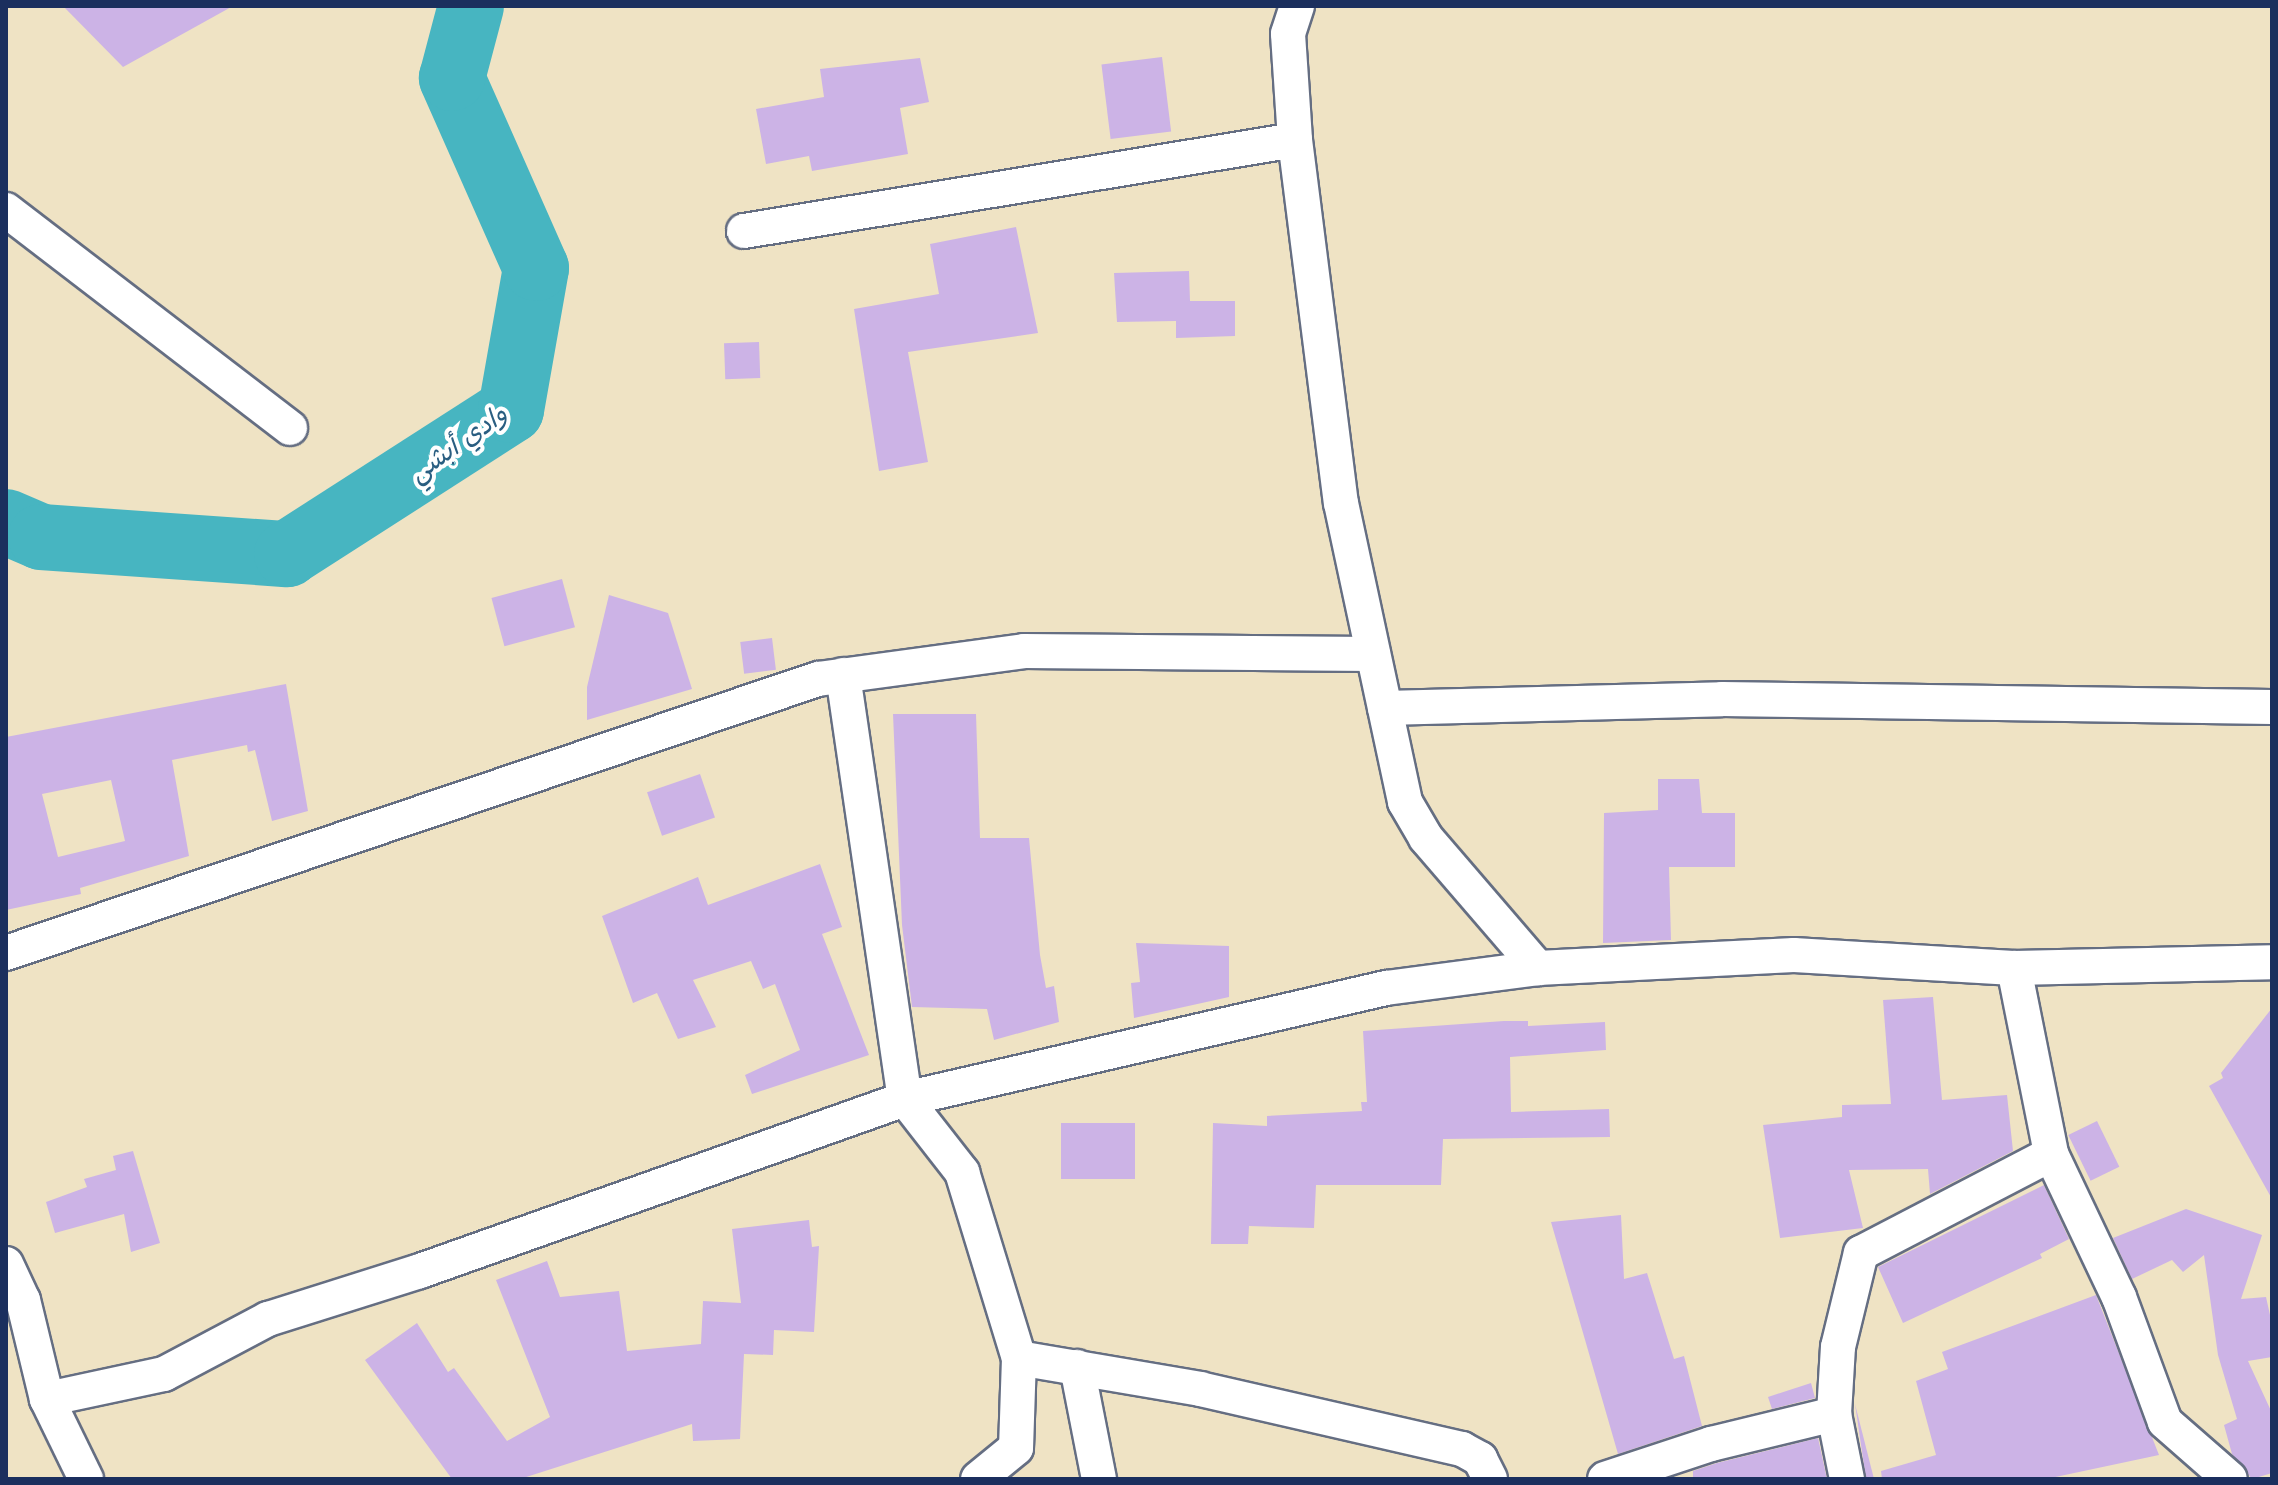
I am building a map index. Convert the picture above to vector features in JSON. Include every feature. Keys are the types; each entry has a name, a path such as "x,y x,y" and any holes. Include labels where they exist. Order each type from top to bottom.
{"street":[{"path":"1297,6 1288,34 1295,140 1341,503 1405,802 1426,838 1538,968"},
{"path":"744,231 1295,140"},
{"path":"6,210 290,428"},
{"path":"6,953 667,728 843,675 1024,651 1373,654"},
{"path":"843,675 905,1099 962,1172 1019,1358 1016,1448 978,1479"},
{"path":"1385,708 1722,699 2272,707"},
{"path":"47,1399 164,1374 268,1319 420,1271 905,1099 1386,988 1538,968 1794,955 2014,968 2272,962"},
{"path":"2014,968 2051,1154 2119,1297 2165,1422 2230,1479"},
{"path":"1847,1479 1834,1414 1838,1347 1861,1253 2051,1154"},
{"path":"6,1264 23,1300 47,1399 86,1479"},
{"path":"1019,1358 1200,1389 1462,1449 1480,1459 1490,1479"},
{"path":"1077,1367 1099,1479"},
{"path":"1605,1479 1711,1444 1834,1414"}],"building":[{"path":"63,6 233,6 123,67"},
{"path":"1162,57 1171,131 1111,139 1101,64"},
{"path":"920,58 929,102 900,108 908,154 812,171 809,156 766,164 756,109 824,97 820,69"},
{"path":"1016,227 1038,333 908,352 928,462 879,471 854,309 939,294 930,244"},
{"path":"1189,271 1190,301 1235,301 1235,336 1176,338 1176,321 1117,322 1114,273"},
{"path":"759,342 760,378 725,379 724,343"},
{"path":"562,579 575,627 504,646 491,598"},
{"path":"609,595 668,613 692,689 587,720 587,687"},
{"path":"772,638 776,670 744,674 740,642"},
{"path":"286,684 308,811 272,821 255,750 248,752 247,745 172,760 189,856 80,888 81,894 6,910 6,737","holes":["111,780 125,841 58,857 42,794"]},
{"path":"893,714 976,714 980,838 1029,838 1040,955 1046,988 1054,986 1059,1022 994,1040 987,1009 912,1007 902,925"},
{"path":"700,774 715,817 662,836 647,792"},
{"path":"1658,779 1699,779 1702,813 1735,813 1735,867 1669,867 1671,940 1603,943 1604,813 1658,810"},
{"path":"820,864 842,927 822,934 869,1055 752,1094 745,1075 800,1050 775,984 763,989 751,961 693,980 716,1027 678,1039 657,993 633,1003 602,916 698,877 708,905"},
{"path":"1136,943 1229,946 1229,997 1134,1018 1131,983 1140,982"},
{"path":"1933,997 1942,1100 2007,1095 2013,1151 1930,1194 1928,1169 1849,1170 1863,1228 1780,1238 1763,1125 1842,1117 1842,1105 1891,1104 1883,1000"},
{"path":"2272,1008 2272,1199 2209,1086 2223,1078 2221,1073"},
{"path":"1528,1021 1528,1026 1605,1022 1606,1050 1510,1057 1511,1112 1609,1109 1610,1137 1443,1139 1441,1185 1316,1185 1314,1228 1249,1226 1248,1244 1211,1244 1213,1123 1267,1126 1267,1116 1362,1111 1361,1102 1367,1102 1363,1031"},
{"path":"2097,1121 2119,1167 2091,1181 2068,1135"},
{"path":"1061,1123 1135,1123 1135,1179 1061,1179"},
{"path":"133,1151 160,1243 131,1252 124,1214 55,1233 46,1202 87,1187 84,1179 116,1170 113,1156"},
{"path":"2044,1185 2069,1239 2040,1254 2042,1258 1903,1323 1878,1267"},
{"path":"2186,1209 2262,1235 2241,1299 2266,1297 2272,1324 2272,1357 2248,1361 2272,1413 2272,1473 2252,1479 2232,1454 2224,1425 2237,1419 2218,1355 2204,1255 2183,1272 2172,1260 2132,1279 2113,1238"},
{"path":"1621,1215 1624,1279 1647,1273 1674,1359 1684,1356 1702,1426 1618,1454 1551,1222"},
{"path":"809,1220 812,1247 819,1246 814,1332 774,1330 773,1355 744,1354 740,1439 693,1441 692,1424 520,1479 452,1479 365,1360 417,1323 448,1372 454,1368 507,1441 550,1417 496,1280 547,1261 560,1297 619,1291 627,1351 701,1344 703,1301 741,1303 732,1229"},
{"path":"2096,1295 2159,1455 2046,1479 1882,1479 1881,1471 1936,1455 1916,1381 1948,1369 1942,1352"},
{"path":"1811,1383 1815,1398 1772,1409 1768,1397"},
{"path":"1855,1404 1874,1479 1866,1479"},
{"path":"1818,1438 1827,1479 1693,1479 1693,1471 1717,1463"}],"waterway":[{"name":"وادي أبشي","path":"6,522 41,537 287,554 511,410 536,268 452,78 471,6"}]}
